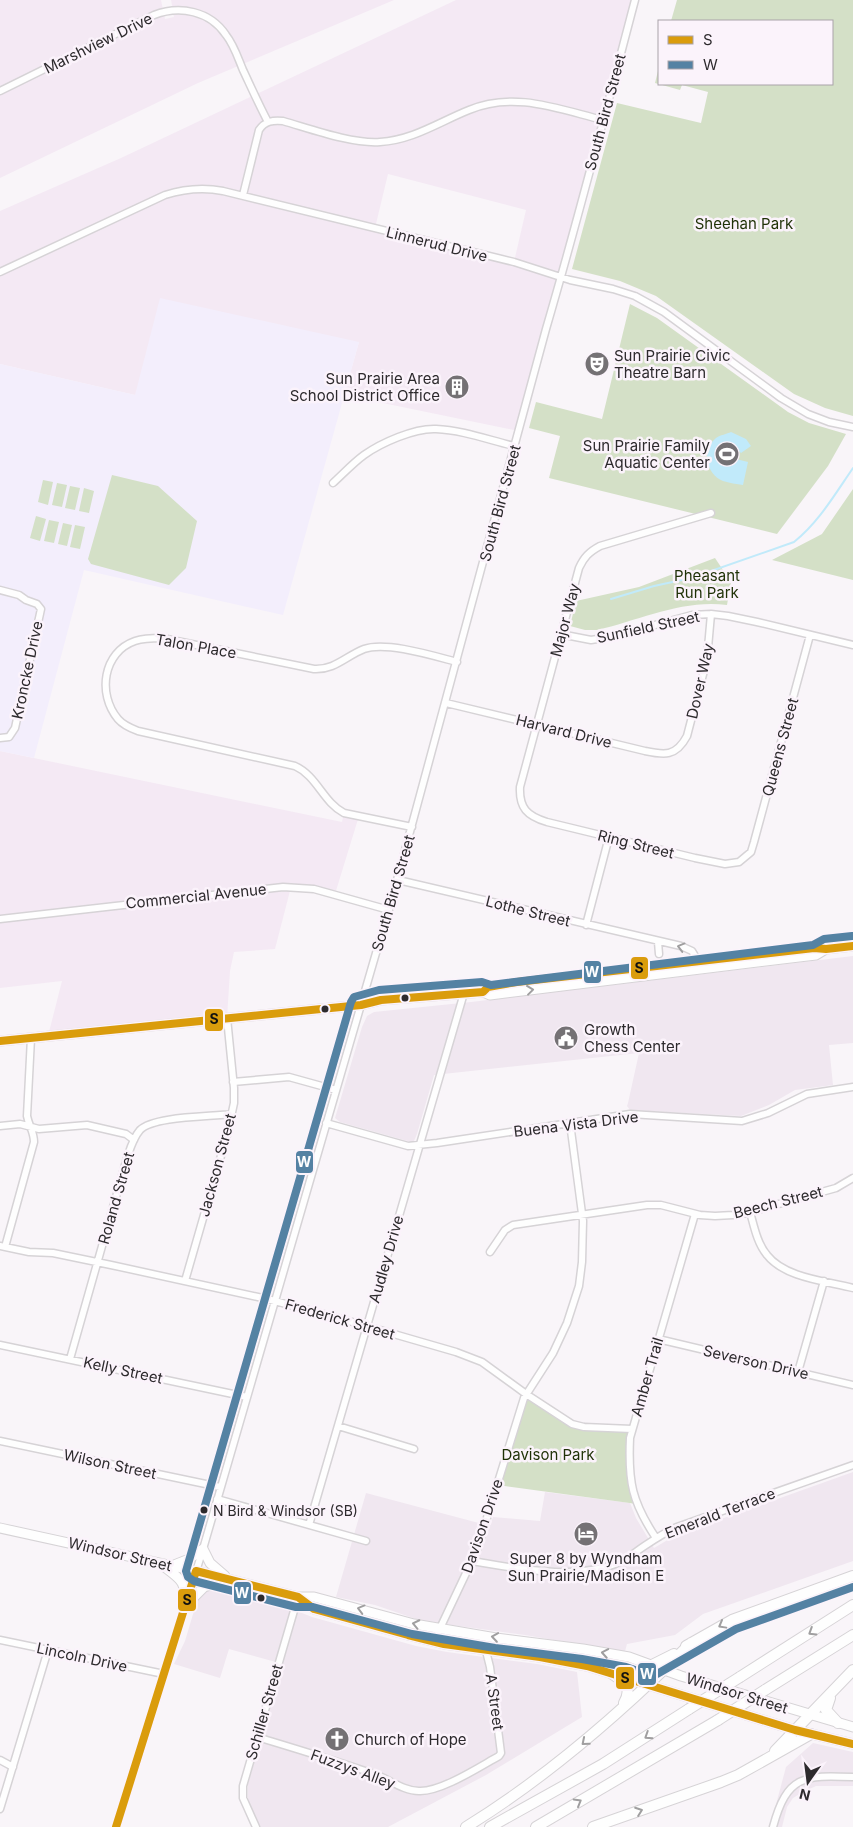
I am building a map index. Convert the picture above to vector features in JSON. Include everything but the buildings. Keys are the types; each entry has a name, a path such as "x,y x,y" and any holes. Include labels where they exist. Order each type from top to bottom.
{"highway":[{"path":"652,1665 732,1620 853,1576"},
{"path":"490,1827 609,1761 853,1606"},
{"path":"536,1827 718,1720 853,1635"},
{"path":"466,1827 535,1782 586,1741 691,1642"},
{"path":"769,1757 831,1695 853,1670"},
{"path":"611,1674 622,1681 628,1690 628,1696 622,1708"},
{"path":"831,1695 826,1710 838,1723"},
{"path":"593,1827 721,1782 812,1734"}],"main road":[{"path":"482,992 488,987 508,984 814,948 826,949 853,946"},
{"path":"0,1041 361,1004 381,1000 482,992 490,995 816,955 826,949"},
{"name":"Windsor Street","path":"0,1528 196,1571 298,1597 314,1597 414,1624 629,1657 681,1676 853,1728"},
{"path":"173,1566 189,1559 203,1549 210,1564 229,1580"},
{"path":"158,1563 182,1581 186,1588 186,1605"},
{"path":"186,1605 204,1587 229,1580"},
{"name":"Windsor Street","path":"298,1597 314,1609 434,1641 587,1666 795,1730 853,1744"}],"street":[{"name":"South Bird Street","path":"116,1827 203,1549 398,880 635,0"},
{"name":"Marshview Drive","path":"0,91 154,15 170,10 183,10 211,20 226,35 268,122"},
{"path":"243,195 259,130 272,120 374,142 398,140 412,136 469,110 503,102 536,103 603,120"},
{"name":"Linnerud Drive","path":"0,272 164,195 200,188 222,190 508,261 635,296 666,314 781,398 808,414 830,422 853,427"},
{"path":"333,483 362,456 377,447 413,432 434,429 452,431 514,446"},
{"name":"Major Way","path":"528,813 520,801 520,787 560,634 579,568 584,557 590,551 600,546 711,513"},
{"name":"Kroncke Drive","path":"0,590 21,595 26,600 37,604 40,609 15,728 9,737 0,738"},
{"name":"Sunfield Street","path":"560,634 591,640 610,638 692,616 711,614 728,616 853,645"},
{"name":"Dover Way","path":"681,745 687,736 707,659 711,614"},
{"name":"Queens Street","path":"745,857 751,852 754,842 810,635"},
{"name":"Talon Place","path":"412,827 344,813 336,809 308,774 296,766 138,731 127,726 118,719 106,696 104,682 106,674 112,660 122,648 133,641 146,638 162,638 324,670 364,649 376,646 415,652 457,662"},
{"name":"Harvard Drive","path":"446,703 662,754 671,753 681,745"},
{"name":"Ring Street","path":"528,813 547,822 716,863 734,863 745,857"},
{"path":"586,925 608,837"},
{"name":"Lothe Street","path":"398,880 690,949 698,961"},
{"name":"Commercial Avenue","path":"0,918 258,888 283,887 314,889 389,910"},
{"path":"658,942 659,954"},
{"name":"Audley Drive","path":"309,1525 464,993"},
{"name":"Jackson Street","path":"186,1281 234,1103 226,1018"},
{"path":"2,1246 34,1142 34,1132 30,1127 27,1116 32,1038"},
{"path":"233,1082 289,1077 336,1090"},
{"name":"Buena Vista Drive","path":"326,1122 408,1146 630,1114 742,1121 768,1113 807,1094 853,1087"},
{"name":"Roland Street","path":"70,1359 127,1158 139,1131 158,1121 232,1114"},
{"name":"Davison Drive","path":"434,1641 472,1561 484,1528 518,1412 526,1394 553,1353 574,1304 582,1262 582,1214 570,1123"},
{"path":"0,1126 20,1124 40,1129 87,1125 126,1134 134,1140"},
{"name":"Beech Street","path":"490,1252 505,1230 513,1225 647,1205 715,1216 750,1212 836,1188 853,1178"},
{"path":"750,1212 758,1240 767,1255 778,1266 791,1273 853,1288"},
{"name":"Amber Trail","path":"656,1538 644,1519 634,1496 629,1464 630,1438 695,1214"},
{"name":"Frederick Street","path":"2,1246 98,1262 274,1301 471,1357 497,1372 526,1394 572,1424 584,1427 632,1428"},
{"path":"798,1372 824,1281"},
{"name":"Severson Drive","path":"658,1339 853,1385"},
{"name":"Kelly Street","path":"0,1345 246,1397"},
{"path":"338,1426 414,1449"},
{"name":"Wilson Street","path":"0,1441 220,1487"},
{"name":"Emerald Terrace","path":"472,1561 562,1573 585,1572 623,1561 656,1538 677,1527 853,1465"},
{"path":"217,1499 366,1541"},
{"name":"Schiller Street","path":"256,1827 243,1798 243,1786 298,1597"},
{"name":"Lincoln Drive","path":"0,1640 164,1674"},
{"path":"0,1809 48,1650"},
{"name":"A Street","path":"486,1651 490,1667 501,1752"},
{"name":"Fuzzys Alley","path":"257,1737 342,1763 388,1779 402,1787 420,1791 437,1788 459,1778 499,1756 501,1752"},
{"path":"0,1760 13,1767"},
{"path":"773,1827 783,1797 795,1785 806,1778 853,1776"}],"shaded area":[{"path":"0,0 161,0 165,19 174,17 171,0 394,0 198,83 0,178"},
{"path":"456,0 635,0 519,431 344,395 359,342 135,395 0,364 0,211 121,158","holes":["388,174 526,210 514,262 375,228"]},
{"path":"160,298 359,342 283,615 84,570 34,758 0,751 0,364 135,395"},
{"path":"0,751 342,822 344,813 359,816 335,894 291,887 275,949 234,952 230,971 227,1018 48,1036 62,981 0,988"},
{"path":"853,956 853,1043 829,1045 833,1085 795,1090 769,1105 741,1116 630,1110 627,1106 639,1053 434,1075 417,1134 414,1141 411,1142 340,1122 335,1118 362,1027 367,1016 374,1012"},
{"path":"853,1472 853,1561 703,1614 675,1635 627,1644 624,1655 594,1647 525,1635 422,1621 375,1605 336,1597 366,1493 490,1526 493,1517 540,1521 545,1492 630,1503 636,1518 654,1548 676,1535"},
{"path":"213,1586 222,1586 262,1597 312,1617 416,1646 537,1664 577,1672 582,1717 486,1775 388,1827 260,1827 250,1807 248,1784 283,1664 229,1649 220,1678 174,1664 185,1641 199,1594"},
{"path":"813,1743 853,1752 853,1786 816,1786 803,1792 793,1798 787,1807 782,1827 770,1827 786,1767"}],"green space":[{"name":"Sheehan Park","path":"677,0 853,0 853,416 825,408 794,394 656,296 620,281 572,269 617,103 701,123 708,92 682,85 833,85 833,20 671,20"},
{"name":"Sheehan Park","path":"658,71 658,84 655,83"},
{"name":"Sheehan Park","path":"662,85 682,85 680,90"},
{"path":"630,304 657,318 788,412 809,423 846,434 828,466 777,534 549,478 560,436 529,428 536,402 602,419"},
{"path":"112,475 158,486 197,521 186,568 169,585 91,564 88,559"},
{"path":"43,480 53,482 48,505 38,502"},
{"path":"57,483 67,485 62,507 52,505"},
{"path":"70,486 80,488 75,510 65,508"},
{"path":"84,488 94,491 89,513 79,511"},
{"path":"853,489 853,580 772,560 822,534"},
{"path":"36,516 46,519 40,541 30,538"},
{"path":"49,520 59,522 54,543 44,541"},
{"path":"63,523 72,525 67,546 58,544"},
{"path":"75,525 85,527 80,549 70,547"},
{"name":"Pheasant Run Park","path":"715,558 731,582 727,605 694,605 678,608 597,630 585,630 570,626 576,601 639,587"},
{"name":"Davison Park","path":"526,1394 572,1424 632,1429 629,1464 637,1504 497,1485"}],"water":[{"path":"731,432 746,439 751,446 741,453 735,447 732,458 748,462 743,485 725,482 717,478 709,467 707,455 711,443 718,437"}],"waterway":[{"path":"611,599 654,586 691,578 794,542 819,517 853,468"}],"transit line":[{"name":"W","path":"852,936 824,939 813,945 491,985 482,982 379,990 354,997 186,1571 188,1577 194,1581 296,1607 313,1607 412,1634 495,1648 582,1659 626,1667 650,1675 657,1674 736,1629 853,1587"},
{"name":"S","path":"0,1041 361,1005 381,1000 483,992 488,987 517,982 814,948 826,949 853,946"},
{"name":"S","path":"116,1827 196,1571 298,1597 314,1609 408,1635 444,1644 540,1657 587,1666 795,1730 853,1744"}],"place":[{"name":"Sun Prairie Civic Theatre Barn","path":"597,364"},
{"name":"Sun Prairie Area School District Office","path":"457,387"},
{"name":"Sun Prairie Family Aquatic Center","path":"727,454"},
{"name":"Growth Chess Center","path":"566,1038"},
{"name":"N Bird & Windsor (SB)","path":"204,1510"},
{"name":"Super 8 by Wyndham Sun Prairie/Madison E","path":"586,1534"},
{"name":"Church of Hope","path":"337,1739"}]}
